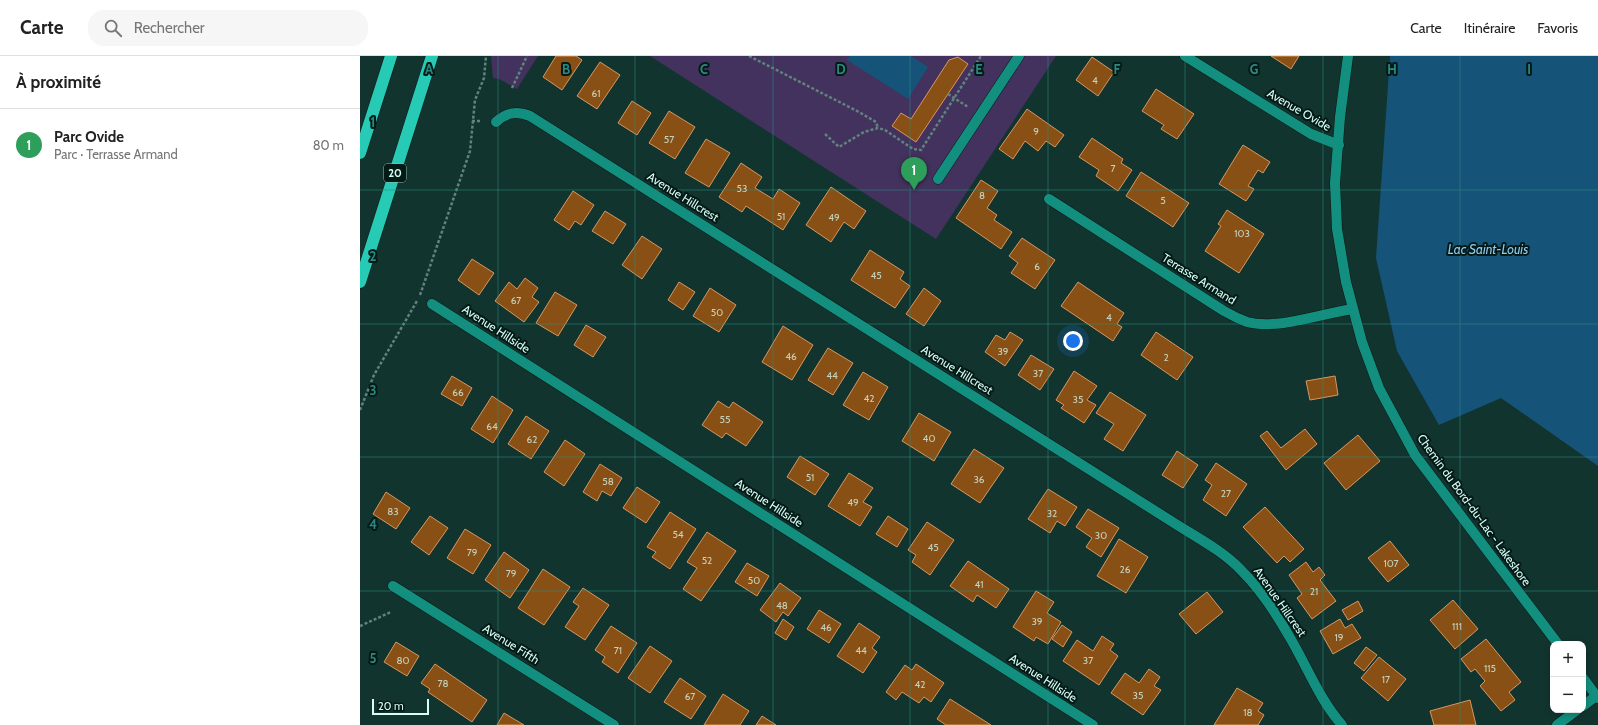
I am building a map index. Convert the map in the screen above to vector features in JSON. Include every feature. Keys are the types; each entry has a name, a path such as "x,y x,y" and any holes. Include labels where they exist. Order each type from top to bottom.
{"highway":[{"path":"360,154 391,56"},
{"name":"20","path":"360,282 432,56"}],"street":[{"path":"938,179 1019,56"},
{"name":"Avenue Ovide","path":"1185,56 1311,134 1339,144"},
{"name":"Chemin du Bord-du-Lac - Lakeshore","path":"1348,56 1340,117 1335,184 1337,229 1352,309 1379,388 1415,455 1556,641"},
{"name":"Avenue Hillcrest","path":"496,122 510,114 523,114 530,116 1171,520 1224,556 1240,568 1277,617 1328,707 1342,725"},
{"name":"Terrasse Armand","path":"1049,199 1224,311 1247,322 1258,324 1284,322 1352,309"},
{"name":"Avenue Hillside","path":"432,304 1093,725"},
{"name":"Avenue Fifth","path":"394,586 614,725"},
{"path":"1586,682 1597,697 1586,704"},
{"path":"1557,725 1573,713"}],"path":[{"path":"360,410 374,375 420,296 470,151 475,100 484,78 486,56"},
{"path":"512,88 527,56"},
{"path":"749,56 859,112 876,122 878,128"},
{"path":"826,134 839,147 864,132 878,128 885,130 913,149 921,150 982,56"},
{"path":"948,94 954,98"},
{"path":"360,626 391,612"}],"shaded area":[{"path":"491,56 538,56 517,89 499,79 493,78"},
{"path":"650,56 1056,56 936,239"}],"water":[{"path":"850,56 911,56 928,67 908,99 847,60"},
{"name":"Lac Saint-Louis","path":"1390,56 1598,56 1598,466 1501,398 1439,425 1397,351 1376,258"}],"building":[{"path":"556,56 576,56 582,60 562,90 543,77"},
{"path":"1271,56 1299,56 1291,69"},
{"path":"958,57 968,64 916,142 892,126 901,113 911,119 949,60"},
{"path":"1092,57 1114,72 1098,96 1076,80"},
{"path":"600,62 620,75 597,109 577,96"},
{"path":"1156,89 1194,114 1177,139 1161,129 1164,125 1142,111"},
{"path":"632,101 651,113 637,135 618,123"},
{"path":"1027,109 1064,135 1055,147 1046,141 1038,151 1025,141 1013,159 999,149"},
{"path":"669,111 695,127 675,159 649,143"},
{"path":"1092,138 1123,159 1121,163 1132,170 1118,191 1096,176 1099,170 1079,157"},
{"path":"706,139 730,153 709,187 685,173"},
{"path":"1243,145 1270,162 1263,173 1258,170 1248,186 1254,189 1246,201 1219,184"},
{"path":"741,163 762,177 755,188 773,199 779,189 800,203 783,230 746,206 742,212 719,197"},
{"path":"1141,172 1189,203 1173,227 1126,196"},
{"path":"981,180 998,191 987,208 997,215 994,220 1012,232 1001,249 956,218"},
{"path":"831,187 866,211 854,229 844,222 831,242 806,225"},
{"path":"573,191 594,205 581,225 575,221 569,230 554,220"},
{"path":"1227,210 1264,234 1239,273 1205,251 1221,226 1218,224"},
{"path":"605,211 626,224 613,244 592,231"},
{"path":"642,236 662,249 642,279 622,265"},
{"path":"1022,238 1055,260 1035,289 1011,273 1018,263 1009,256"},
{"path":"870,250 904,272 900,279 910,286 895,308 851,280"},
{"path":"472,259 494,273 479,295 458,280"},
{"path":"525,278 538,288 532,297 539,302 524,322 495,301 509,282 517,289"},
{"path":"679,282 695,292 683,310 668,300"},
{"path":"1078,282 1124,313 1117,324 1122,327 1113,341 1061,306"},
{"path":"710,288 736,305 719,332 693,316"},
{"path":"924,288 941,301 924,326 906,314"},
{"path":"555,292 577,305 558,336 536,323"},
{"path":"586,325 606,337 593,357 574,345"},
{"path":"783,326 813,345 792,380 762,362"},
{"path":"1010,332 1023,340 1005,366 985,352 996,335 1005,340"},
{"path":"1156,332 1193,357 1177,380 1141,355"},
{"path":"828,348 853,363 833,395 808,380"},
{"path":"1031,355 1054,369 1040,390 1018,375"},
{"path":"1074,371 1097,386 1087,400 1096,405 1084,423 1061,408 1064,405 1056,400"},
{"path":"863,372 888,387 869,420 843,405"},
{"path":"452,376 472,388 462,406 441,394"},
{"path":"1335,376 1338,395 1310,400 1306,381"},
{"path":"1110,392 1146,415 1123,451 1104,439 1114,424 1096,413"},
{"path":"492,396 513,410 493,443 471,429"},
{"path":"718,401 729,408 733,402 763,422 746,446 726,433 722,438 702,425"},
{"path":"919,413 951,432 934,461 902,441"},
{"path":"526,416 549,431 531,459 508,444"},
{"path":"1305,429 1317,444 1286,470 1260,436 1267,431 1281,448"},
{"path":"1358,435 1380,461 1346,490 1324,463"},
{"path":"565,440 585,454 564,486 544,472"},
{"path":"974,449 1004,468 980,503 951,484"},
{"path":"1177,451 1198,465 1183,488 1162,475"},
{"path":"800,456 829,474 815,495 787,477"},
{"path":"1216,463 1247,484 1226,516 1203,500 1212,485 1205,480"},
{"path":"600,464 622,478 611,496 602,491 597,501 583,492"},
{"path":"849,473 873,488 863,502 872,507 860,526 828,506"},
{"path":"637,487 660,502 646,523 623,508"},
{"path":"1048,489 1077,507 1065,526 1057,521 1050,533 1028,519"},
{"path":"386,492 410,508 396,529 373,514"},
{"path":"1265,507 1304,549 1290,562 1284,556 1277,563 1243,527"},
{"path":"1088,509 1119,528 1101,557 1086,547 1092,538 1076,527"},
{"path":"670,512 696,529 670,569 652,557 656,552 647,547"},
{"path":"430,516 448,528 429,555 411,542"},
{"path":"888,516 908,529 897,547 876,534"},
{"path":"927,522 954,540 930,575 912,562 916,555 908,550"},
{"path":"465,529 491,545 473,574 447,558"},
{"path":"707,532 736,551 701,601 683,589 697,568 687,562"},
{"path":"1119,539 1148,557 1126,593 1097,576"},
{"path":"1390,541 1409,565 1388,582 1368,558"},
{"path":"504,552 529,570 510,598 485,580"},
{"path":"968,561 1009,589 996,608 977,595 973,602 950,586"},
{"path":"1306,562 1313,572 1319,567 1325,575 1320,580 1336,601 1312,619 1297,598 1302,594 1289,575"},
{"path":"747,563 769,576 757,596 735,582"},
{"path":"543,569 570,587 544,625 518,608"},
{"path":"780,583 801,598 788,616 783,612 776,622 760,610"},
{"path":"583,588 609,605 585,640 565,627 579,606 573,602"},
{"path":"1036,591 1054,602 1047,613 1061,622 1048,644 1036,637 1034,641 1013,627"},
{"path":"1207,592 1223,612 1196,634 1179,614"},
{"path":"1453,600 1478,629 1455,649 1430,620"},
{"path":"1358,601 1363,611 1348,620 1342,610"},
{"path":"819,610 841,624 829,643 807,629"},
{"path":"783,619 794,627 786,640 775,633"},
{"path":"1340,619 1345,628 1352,624 1361,638 1333,654 1320,631"},
{"path":"859,623 880,637 872,648 877,652 863,673 837,656"},
{"path":"1062,625 1072,632 1063,647 1052,639"},
{"path":"611,626 637,643 618,673 602,662 605,657 595,650"},
{"path":"1102,636 1114,644 1110,650 1118,656 1099,685 1063,661 1077,640 1093,651"},
{"path":"1486,639 1521,682 1509,692 1515,700 1501,711 1480,686 1485,681 1475,669 1471,672 1461,659"},
{"path":"396,642 419,656 407,676 384,662"},
{"path":"650,646 672,661 650,693 628,678"},
{"path":"1366,647 1377,655 1364,671 1354,663"},
{"path":"1379,657 1406,679 1388,701 1361,678"},
{"path":"435,664 487,700 472,722 428,692 430,689 421,683"},
{"path":"916,664 944,683 931,702 924,697 919,703 902,692 896,700 886,692 905,665 912,670"},
{"path":"1149,669 1160,677 1154,686 1161,690 1143,715 1111,693 1125,673 1139,683"},
{"path":"680,678 706,696 691,719 664,702"},
{"path":"1237,688 1263,703 1258,711 1264,715 1258,725 1214,725"},
{"path":"723,694 749,711 740,725 704,725"},
{"path":"950,699 991,725 946,725 937,719"},
{"path":"1470,700 1476,725 1434,725 1430,711"},
{"path":"504,713 524,725 497,725"},
{"path":"762,716 776,725 756,725"}],"place":[{"name":"Parc Ovide","path":"914,190"}]}
